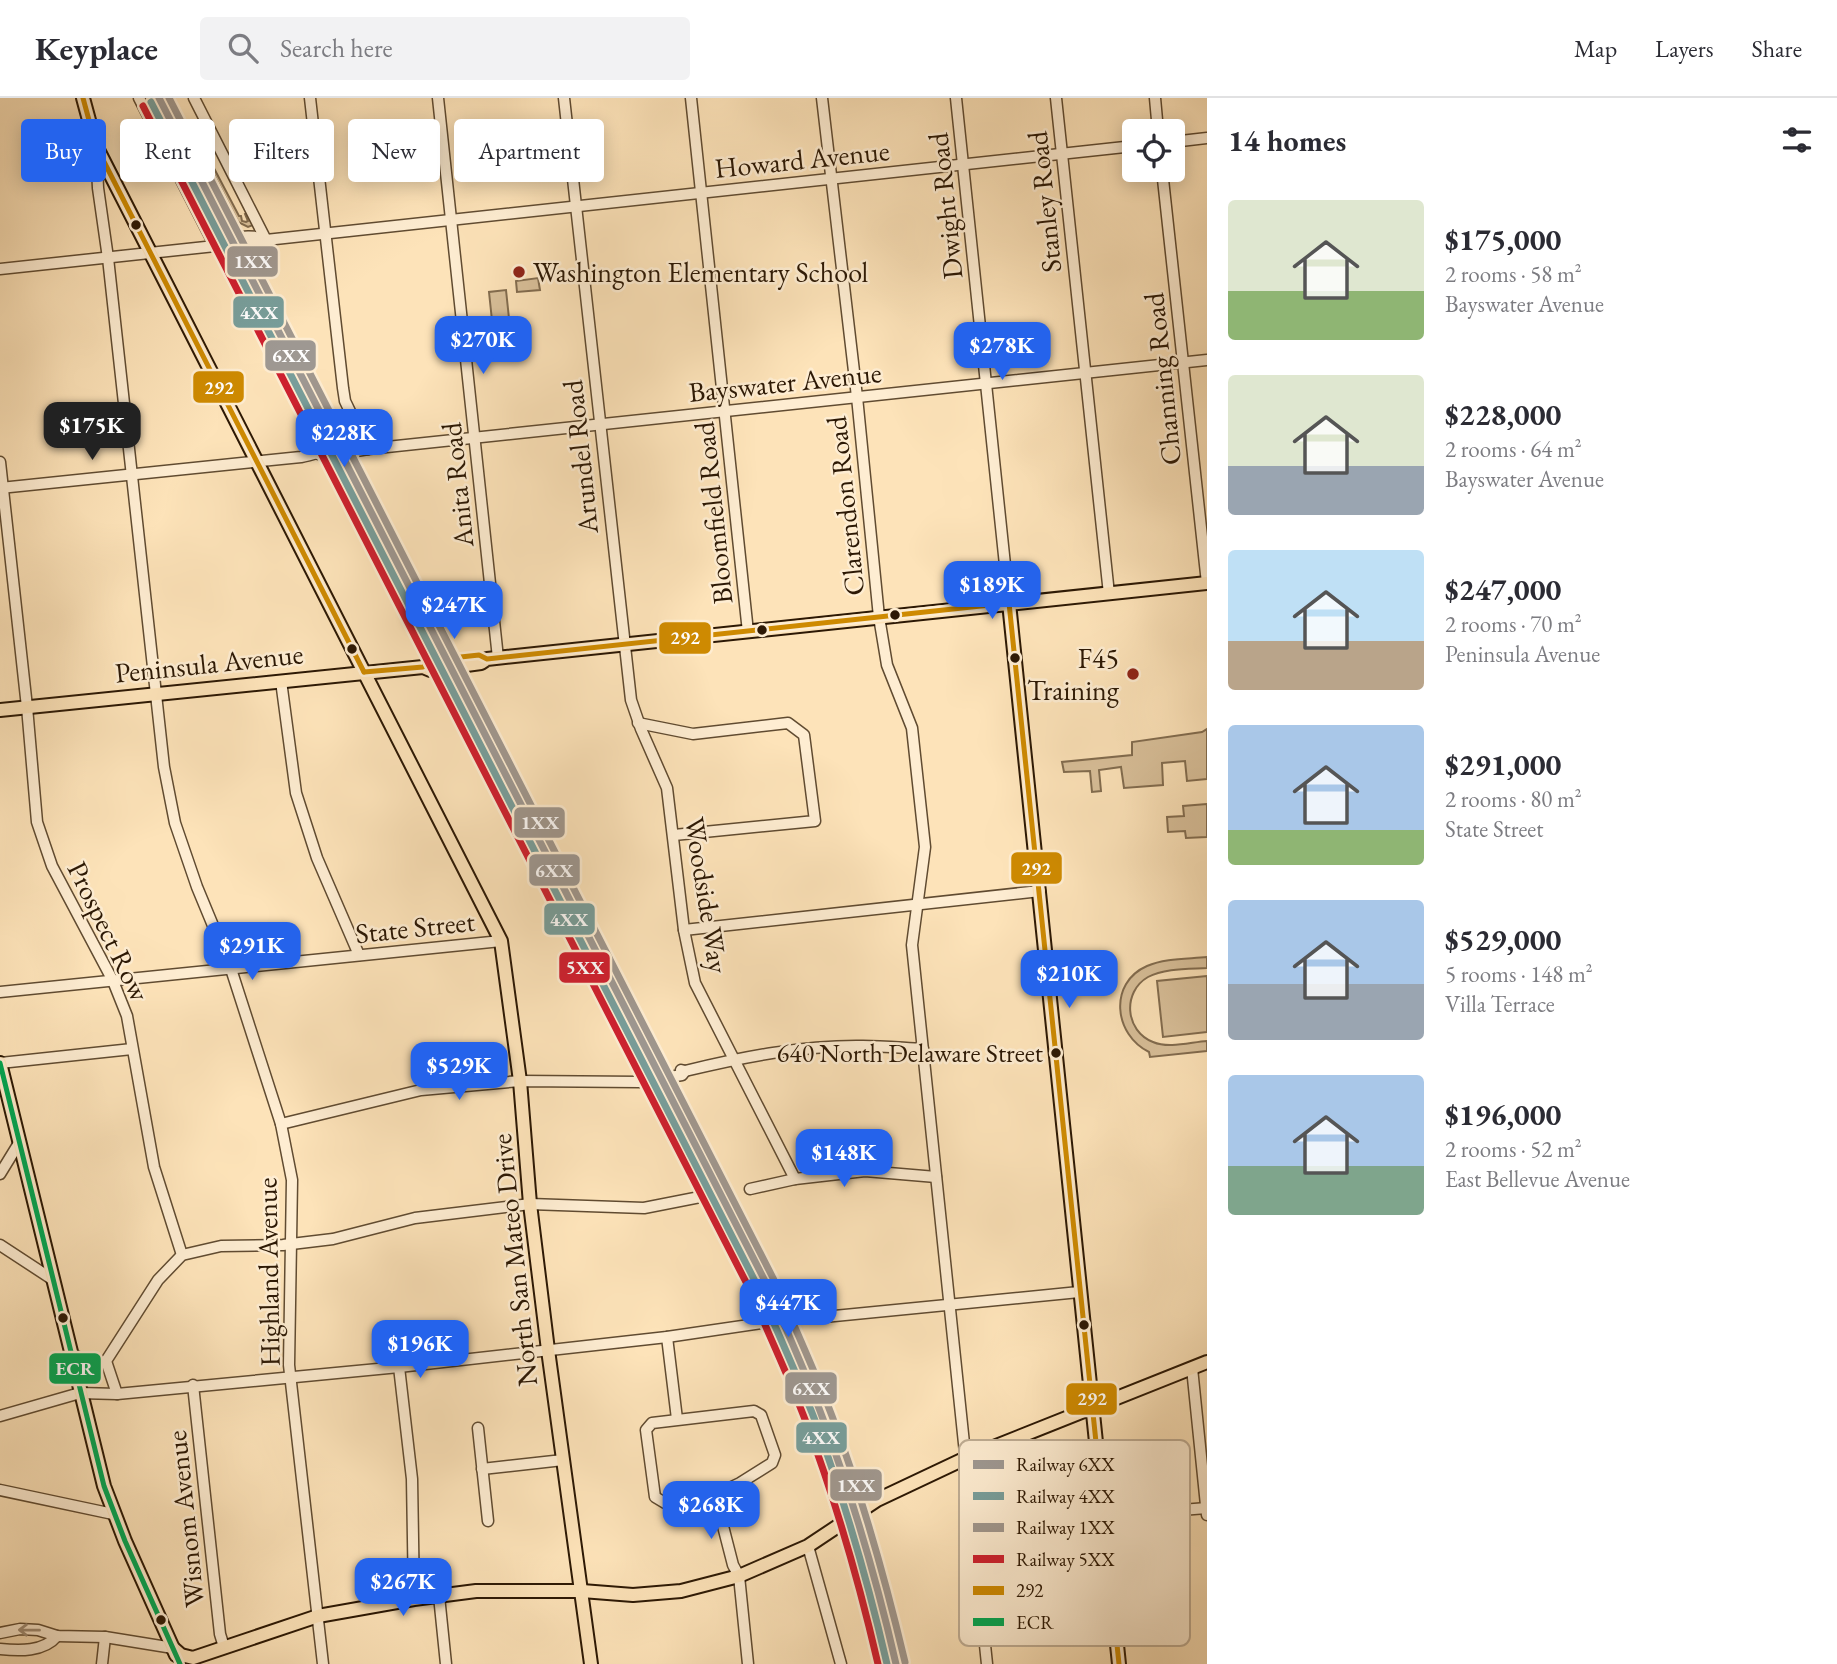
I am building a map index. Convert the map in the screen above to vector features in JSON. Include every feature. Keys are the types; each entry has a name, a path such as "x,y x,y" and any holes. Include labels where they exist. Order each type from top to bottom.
{"main road":[{"name":"North San Mateo Drive","path":"83,98 89,119"},
{"name":"North San Mateo Drive","path":"106,166 501,941 520,1081 530,1204 548,1350 591,1664"},
{"name":"Peninsula Avenue","path":"0,710 423,667 433,660 480,655 492,659 1207,583"},
{"path":"1009,603 1079,1292 1097,1440"},
{"path":"0,1063 80,1393 113,1514 180,1664"},
{"path":"1011,1440 1207,1362"},
{"path":"173,1648 181,1655 193,1658 318,1616 476,1591 582,1591 633,1595 681,1591 738,1576 808,1546 877,1500 959,1461"},
{"path":"1117,1646 1119,1664"}],"street":[{"path":"139,98 215,246"},
{"path":"194,98 266,240"},
{"path":"310,98 345,401 368,449"},
{"name":"Anita Road","path":"438,98 474,438 492,659"},
{"name":"Arundel Road","path":"564,98 623,645"},
{"name":"Bloomfield Road","path":"691,98 748,632"},
{"name":"Clarendon Road","path":"822,98 857,397 879,617 887,665 912,728 925,847 912,945 964,1440"},
{"name":"Dwight Road","path":"956,98 1009,603"},
{"name":"Stanley Road","path":"1056,98 1110,594"},
{"path":"1155,98 1157,119"},
{"path":"1185,141 1207,138"},
{"name":"Howard Avenue","path":"0,269 215,246 219,240 258,236 266,240 325,234 1122,147"},
{"name":"Highland Avenue","path":"98,182 154,693 175,824 197,887 231,969 281,1124 292,1180 291,1376 323,1664"},
{"name":"Channing Road","path":"1164,182 1207,583"},
{"name":"Bayswater Avenue","path":"2,488 257,462 318,454 325,449 358,445 368,449 1207,360"},
{"name":"Prospect Row","path":"0,462 37,822 52,866 113,981 127,1016 155,1167 182,1255"},
{"name":"Woodside Way","path":"623,645 631,700 638,723 667,788 684,930 695,983 795,1179"},
{"path":"281,681 296,793 317,858 359,955"},
{"path":"638,723 693,734 788,723 804,735 814,821 674,835"},
{"path":"684,930 1040,891"},
{"name":"State Street","path":"0,992 501,941"},
{"path":"281,1124 421,1090 520,1081 637,1081 640,1078 685,1071 733,1059 789,1051 861,1046 923,1049"},
{"path":"0,1063 132,1049"},
{"path":"0,1174 19,1143"},
{"path":"750,1189 795,1179 864,1171 936,1177"},
{"path":"70,1353 93,1364 106,1361 158,1280 182,1255 221,1246 290,1244 333,1238 415,1218 530,1204 644,1208 700,1197"},
{"path":"0,1245 52,1279"},
{"path":"0,1416 80,1393 117,1394 399,1367 667,1337 810,1316 814,1318 950,1306 1079,1292"},
{"path":"667,1337 677,1419"},
{"path":"106,1361 117,1394"},
{"path":"399,1367 412,1479 414,1599"},
{"path":"1192,1368 1207,1515"},
{"name":"Wisnom Avenue","path":"193,1385 220,1633 225,1647"},
{"path":"754,1411 761,1415 775,1454 772,1463 715,1495 665,1503 656,1497 646,1430 652,1423 677,1419 754,1411"},
{"path":"478,1429 488,1521"},
{"path":"482,1469 563,1460"},
{"path":"0,1490 113,1514"},
{"path":"715,1495 738,1576 748,1664"},
{"path":"808,1546 841,1664"},
{"path":"439,1596 446,1664"},
{"path":"0,1633 20,1629 38,1630 57,1636 105,1637 173,1648"},
{"path":"0,1649 30,1649 48,1644 57,1636"},
{"path":"102,1664 105,1637"},
{"name":"Clarendon Road","path":"985,1646 987,1664"}],"shaded area":[{"path":"215,170 242,221 248,221 245,214 247,213 253,225 248,227 238,222 215,177"},
{"path":"538,278 540,290 517,292 516,281"},
{"path":"506,290 510,328 493,330 489,292"},
{"path":"1207,729 1207,779 1187,781 1185,761 1162,763 1163,785 1124,788 1121,767 1099,770 1101,791 1092,792 1090,771 1064,772 1062,762 1132,755 1132,742 1202,732"},
{"path":"1207,804 1207,837 1186,838 1185,831 1168,832 1167,817 1184,816 1183,806"},
{"path":"1207,957 1207,968 1169,970 1148,977 1134,992 1130,1011 1137,1029 1153,1042 1173,1045 1207,1041 1207,1051 1150,1057 1149,1052 1128,1034 1123,1022 1121,996 1126,984 1134,974 1154,963"},
{"path":"1207,976 1207,1032 1163,1037 1157,981"}],"rail line":[{"name":"6XX","path":"159,98 765,1281 810,1384 844,1479 896,1664"},
{"name":"1XX","path":"169,98 773,1278 843,1446 872,1537 905,1662"},
{"name":"4XX","path":"151,102 757,1285 827,1453 855,1542 887,1664"},
{"name":"5XX","path":"143,106 749,1288 817,1452 855,1572 878,1664"}],"transit line":[{"name":"292","path":"83,98 96,146 364,672"},
{"name":"292","path":"1009,603 1096,1440"},
{"name":"292","path":"364,672 423,667 433,660 479,655 487,659 1009,603"},
{"name":"ECR","path":"0,1063 104,1486 125,1541 180,1664"},
{"name":"292","path":"1117,1646 1119,1664"}],"place":[{"name":"Washington Elementary School","path":"519,272"},
{"name":"F45 Training","path":"1133,674"},
{"name":"640 North Delaware Street","path":"1056,1053"}]}
